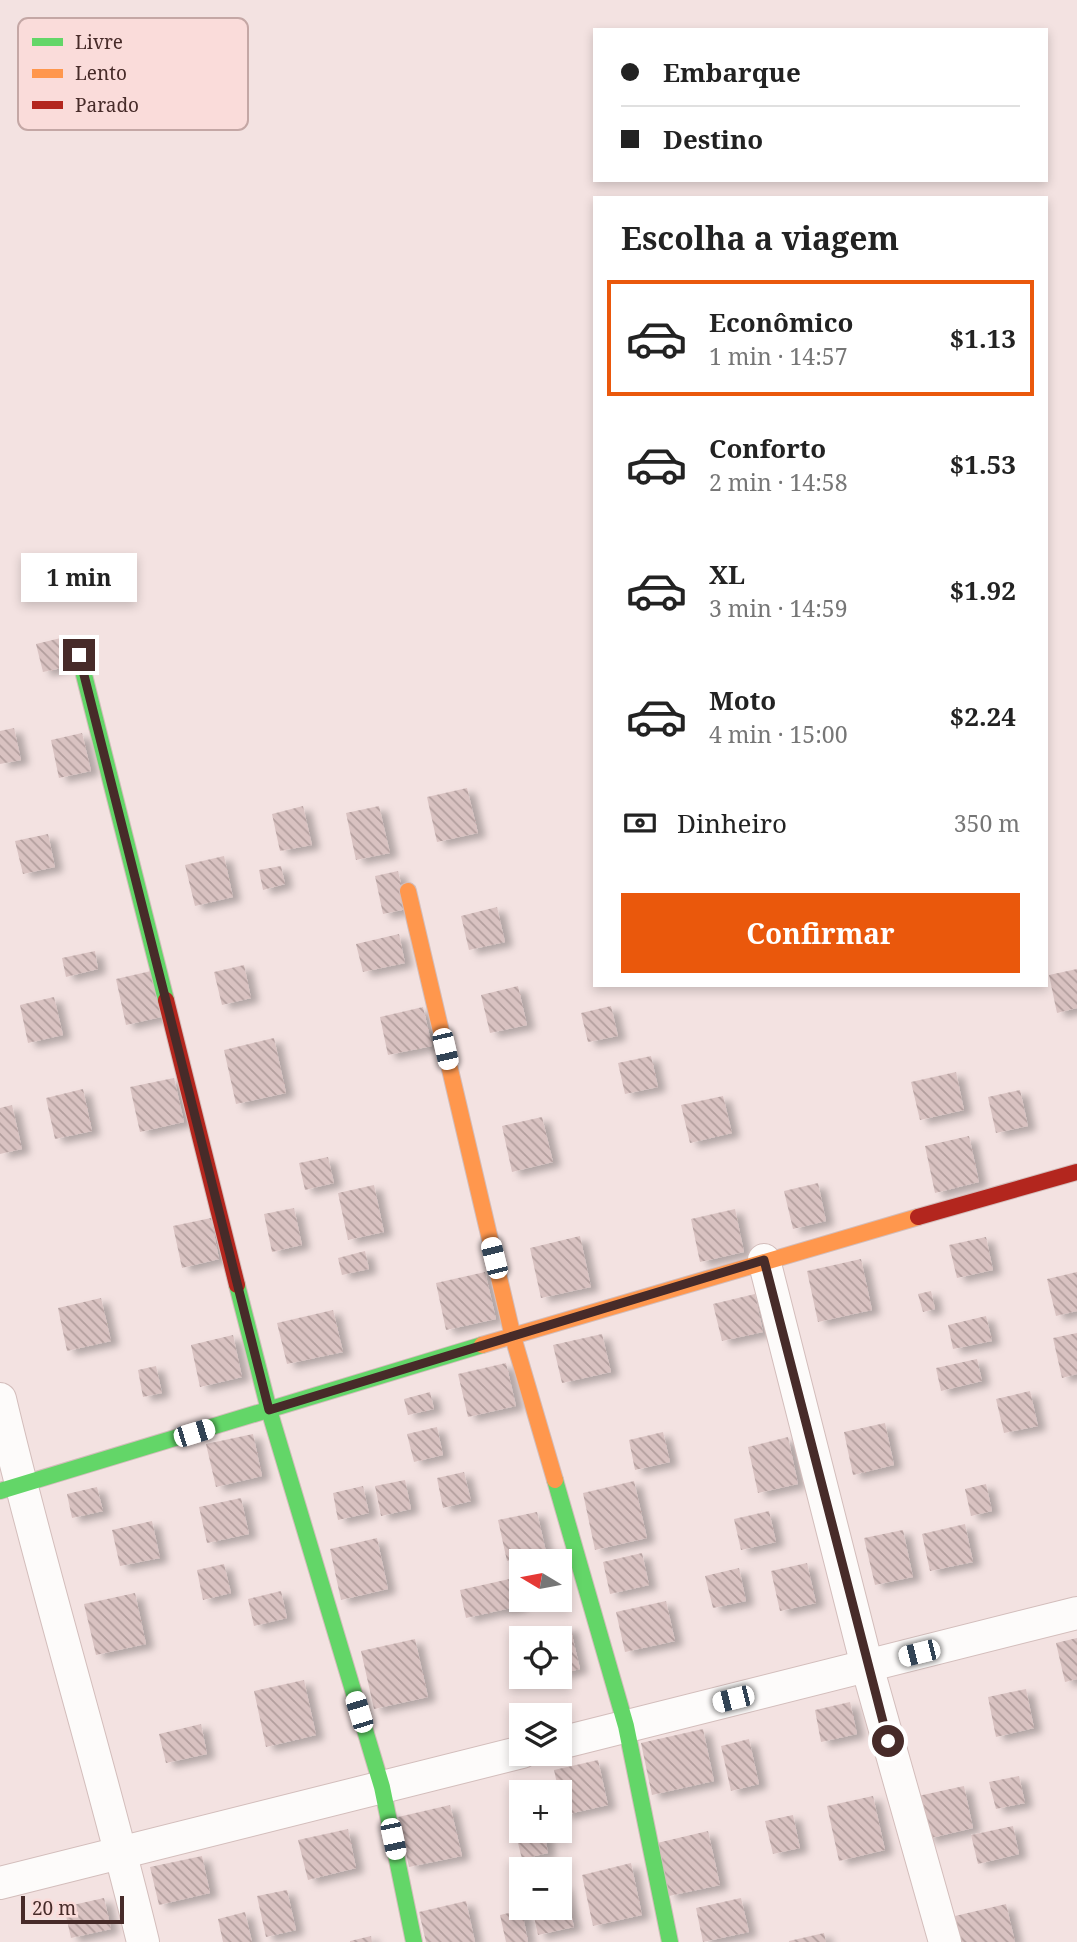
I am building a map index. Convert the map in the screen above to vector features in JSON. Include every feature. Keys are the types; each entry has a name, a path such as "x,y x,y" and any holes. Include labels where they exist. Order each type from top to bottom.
{"street":[{"path":"79,655 269,1410 382,1787 414,1942"},
{"path":"408,891 513,1336 626,1726 670,1942"},
{"path":"10,1489 764,1260 1077,1172"},
{"path":"764,1260 867,1666 945,1942"},
{"path":"0,1399 10,1489 122,1853 143,1942"},
{"path":"572,1739 1077,1613"},
{"path":"0,1883 509,1755"}],"building":[{"path":"65,637 71,666 43,672 36,644"},
{"path":"14,728 21,760 0,764 0,731"},
{"path":"82,733 91,771 59,778 51,740"},
{"path":"467,788 478,833 437,842 427,797"},
{"path":"303,806 312,845 280,851 272,814"},
{"path":"379,806 390,853 356,860 346,813"},
{"path":"48,834 55,867 23,874 15,841"},
{"path":"224,856 233,897 195,906 185,865"},
{"path":"281,866 285,884 263,890 259,870"},
{"path":"398,871 407,909 383,914 375,876"},
{"path":"497,907 505,942 469,950 461,916"},
{"path":"399,934 405,963 363,972 356,944"},
{"path":"95,951 98,969 66,977 62,958"},
{"path":"244,965 251,998 222,1005 214,972"},
{"path":"1077,969 1077,1008 1057,1013 1049,975"},
{"path":"151,971 161,1017 126,1025 116,979"},
{"path":"518,986 527,1025 490,1033 481,995"},
{"path":"54,997 63,1035 28,1043 20,1005"},
{"path":"611,1006 618,1036 588,1042 581,1013"},
{"path":"423,1007 432,1046 388,1055 380,1017"},
{"path":"274,1038 286,1093 236,1104 224,1050"},
{"path":"651,1056 658,1087 625,1094 618,1063"},
{"path":"956,1072 964,1110 920,1120 911,1082"},
{"path":"174,1078 184,1122 140,1132 130,1087"},
{"path":"83,1089 92,1131 55,1139 46,1098"},
{"path":"1020,1090 1028,1126 996,1133 988,1097"},
{"path":"723,1096 732,1133 690,1143 681,1105"},
{"path":"12,1105 22,1149 0,1154 0,1108"},
{"path":"542,1117 553,1162 512,1172 502,1126"},
{"path":"969,1136 979,1182 935,1193 925,1146"},
{"path":"328,1157 334,1183 305,1190 299,1163"},
{"path":"818,1183 826,1221 793,1229 784,1191"},
{"path":"374,1185 384,1232 348,1240 338,1193"},
{"path":"294,1208 302,1245 272,1252 264,1214"},
{"path":"735,1209 744,1252 700,1262 691,1219"},
{"path":"211,1218 219,1259 182,1268 173,1226"},
{"path":"580,1236 591,1287 541,1298 530,1248"},
{"path":"986,1237 993,1270 957,1278 949,1245"},
{"path":"365,1251 369,1269 342,1275 338,1258"},
{"path":"861,1259 872,1310 818,1322 807,1271"},
{"path":"485,1272 496,1319 446,1330 436,1283"},
{"path":"1077,1272 1077,1311 1056,1316 1047,1279"},
{"path":"931,1291 935,1309 923,1312 918,1294"},
{"path":"755,1294 763,1332 722,1341 713,1304"},
{"path":"101,1298 111,1341 67,1351 58,1308"},
{"path":"333,1310 343,1352 287,1364 277,1323"},
{"path":"986,1316 992,1341 953,1349 948,1325"},
{"path":"1077,1333 1077,1374 1062,1378 1053,1338"},
{"path":"602,1334 611,1372 562,1383 553,1345"},
{"path":"233,1335 242,1377 200,1387 191,1345"},
{"path":"977,1359 982,1381 941,1391 936,1368"},
{"path":"506,1363 516,1406 468,1417 458,1374"},
{"path":"156,1366 162,1393 143,1397 138,1370"},
{"path":"1030,1391 1038,1426 1004,1433 996,1399"},
{"path":"430,1392 434,1409 408,1415 404,1399"},
{"path":"885,1423 894,1465 853,1475 844,1432"},
{"path":"437,1427 443,1455 414,1462 407,1434"},
{"path":"663,1432 670,1462 635,1470 629,1440"},
{"path":"253,1434 262,1476 216,1487 206,1444"},
{"path":"788,1437 798,1484 758,1493 748,1447"},
{"path":"464,1472 471,1501 443,1508 437,1478"},
{"path":"405,1480 411,1509 381,1516 375,1486"},
{"path":"634,1481 647,1538 595,1550 583,1493"},
{"path":"986,1484 992,1511 971,1516 965,1489"},
{"path":"363,1486 369,1513 338,1520 333,1493"},
{"path":"97,1487 103,1511 72,1518 67,1494"},
{"path":"241,1498 249,1534 207,1543 199,1507"},
{"path":"769,1511 776,1542 741,1550 734,1519"},
{"path":"537,1512 545,1549 509,1549 507,1561 498,1520"},
{"path":"152,1521 160,1558 120,1566 112,1530"},
{"path":"965,1524 973,1562 930,1571 922,1534"},
{"path":"903,1530 913,1577 875,1585 864,1538"},
{"path":"377,1538 388,1589 341,1600 330,1549"},
{"path":"642,1553 649,1585 610,1594 603,1562"},
{"path":"807,1563 816,1603 780,1611 771,1571"},
{"path":"224,1564 231,1593 203,1600 197,1570"},
{"path":"739,1568 746,1601 713,1608 705,1576"},
{"path":"509,1579 509,1608 466,1618 460,1590"},
{"path":"281,1591 287,1618 254,1626 248,1599"},
{"path":"135,1593 146,1644 96,1655 84,1604"},
{"path":"666,1601 675,1641 625,1652 616,1612"},
{"path":"572,1635 580,1669 572,1671"},
{"path":"1077,1638 1077,1679 1065,1682 1056,1643"},
{"path":"415,1639 428,1697 374,1709 361,1651"},
{"path":"304,1680 316,1735 266,1747 254,1691"},
{"path":"1026,1689 1034,1728 996,1737 988,1697"},
{"path":"850,1702 857,1734 821,1742 815,1710"},
{"path":"201,1724 207,1754 166,1763 159,1734"},
{"path":"703,1729 714,1781 652,1795 641,1743"},
{"path":"749,1739 759,1784 731,1791 721,1746"},
{"path":"598,1760 608,1805 572,1813 572,1780 556,1780 554,1770"},
{"path":"1019,1776 1025,1803 996,1809 989,1782"},
{"path":"964,1786 973,1828 927,1839 918,1796"},
{"path":"873,1796 885,1850 839,1861 827,1806"},
{"path":"450,1805 462,1856 409,1867 398,1817"},
{"path":"793,1815 800,1848 773,1854 765,1821"},
{"path":"1013,1826 1019,1854 978,1864 971,1835"},
{"path":"348,1829 356,1868 308,1880 298,1840"},
{"path":"708,1831 720,1885 669,1896 657,1843"},
{"path":"518,1843 546,1843 548,1853 522,1857"},
{"path":"202,1856 210,1893 159,1905 150,1867"},
{"path":"631,1863 642,1915 593,1926 582,1875"},
{"path":"287,1890 296,1930 266,1937 257,1896"},
{"path":"104,1898 111,1929 71,1938 64,1907"},
{"path":"741,1898 749,1932 703,1942 696,1908"},
{"path":"466,1901 475,1942 426,1942 419,1912"},
{"path":"1006,1904 1015,1942 961,1942 955,1916"},
{"path":"245,1912 252,1942 223,1942 218,1919"},
{"path":"509,1913 509,1920 524,1920 528,1942 506,1942 500,1915"},
{"path":"572,1918 574,1927 538,1935 535,1920"},
{"path":"824,1933 826,1942 789,1942 789,1941"},
{"path":"371,1936 372,1942 350,1942 350,1941"}],"traffic: fast":[{"path":"79,655 166,1000"},
{"path":"237,1285 269,1410 382,1787 414,1942"},
{"path":"0,1491 482,1345"},
{"path":"555,1480 626,1726 670,1942"}],"traffic: slow":[{"path":"408,891 513,1337 555,1480"},
{"path":"482,1345 918,1217"}],"traffic: jam":[{"path":"166,1000 237,1285"},
{"path":"918,1217 1077,1172"}],"route":[{"path":"79,655 269,1410 764,1260 888,1741"}]}
